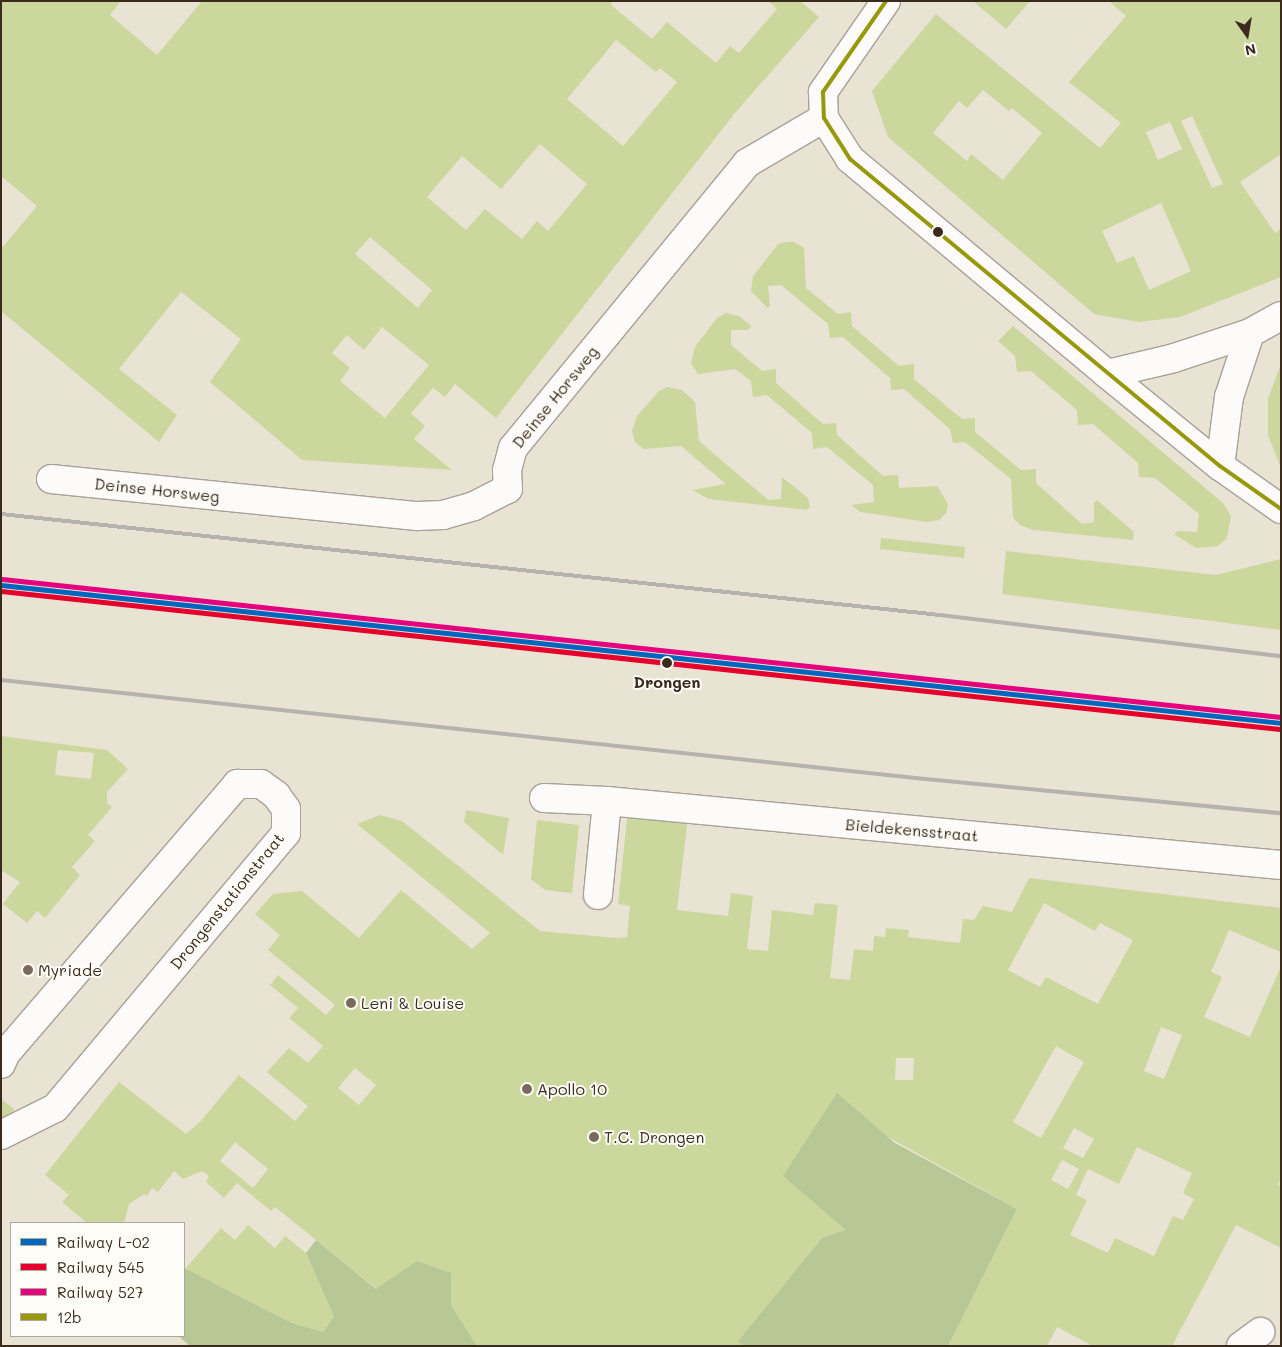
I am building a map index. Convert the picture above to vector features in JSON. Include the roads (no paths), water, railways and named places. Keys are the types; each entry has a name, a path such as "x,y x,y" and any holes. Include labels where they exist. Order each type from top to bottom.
{"street":[{"path":"886,1 823,92 824,118 850,159 1220,466 1281,509"},
{"name":"Deinse Horsweg","path":"51,479 417,516 443,515 474,506 508,489 507,470 513,448 747,163 824,118"},
{"path":"1107,374 1174,358 1250,333 1281,316"},
{"path":"1220,466 1229,397 1250,333"},
{"name":"Drongenstationstraat","path":"1,1064 6,1053 237,784 261,784 276,795 286,810 286,833 55,1108 1,1135"},
{"name":"Bieldekensstraat","path":"544,798 607,801 1281,865"},
{"path":"598,896 607,801"}],"railway":[{"path":"1,514 940,615 1281,656"},
{"path":"1,680 925,779 1281,813"}],"rail line":[{"name":"527","path":"2,579 1281,717"},
{"name":"L-02","path":"1,585 1281,723"},
{"name":"545","path":"1,591 1280,729"}],"place":[{"name":"Drongen","path":"667,663"},
{"name":"Myriade","path":"28,970"},
{"name":"Leni & Louise","path":"351,1003"},
{"name":"Apollo 10","path":"527,1089"},
{"name":"T.C. Drongen","path":"594,1137"}]}
